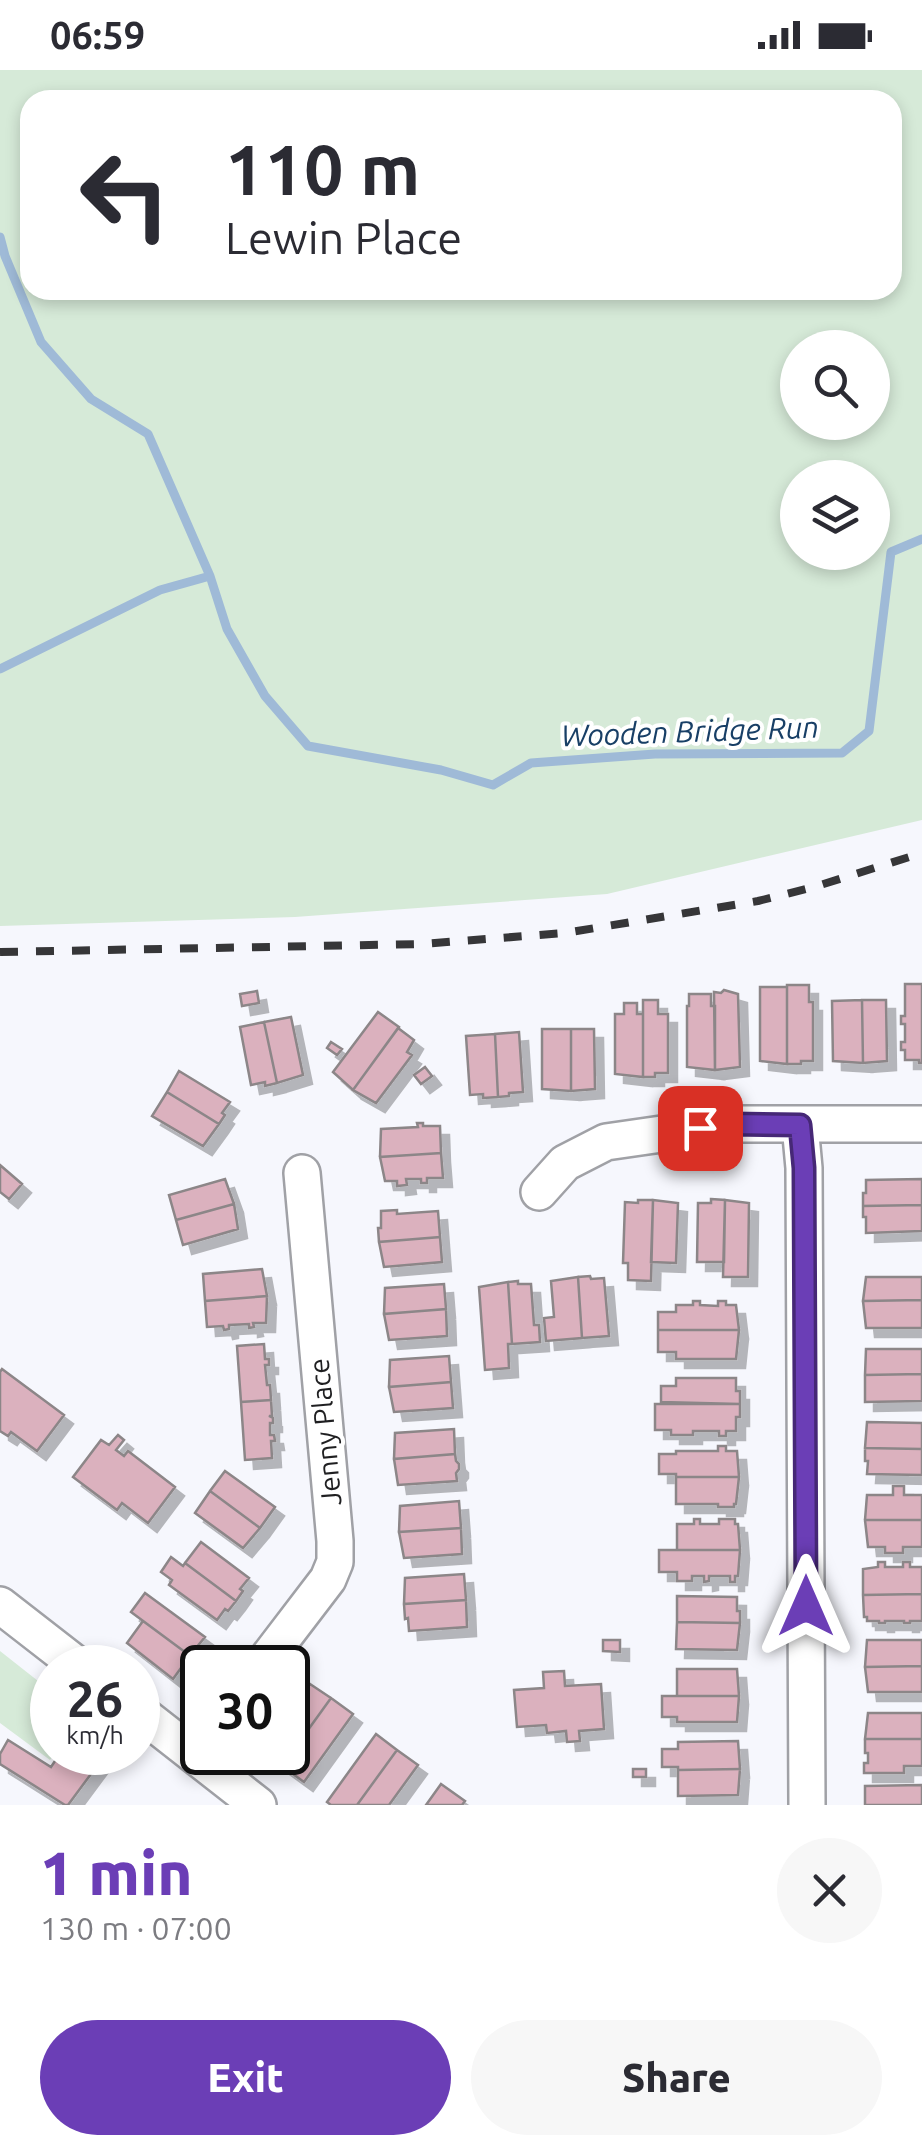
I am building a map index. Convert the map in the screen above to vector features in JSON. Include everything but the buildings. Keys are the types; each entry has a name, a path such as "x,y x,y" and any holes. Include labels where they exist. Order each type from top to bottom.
{"street":[{"path":"539,1192 564,1164 606,1142 731,1124 922,1124"},
{"path":"800,1125 804,1188 807,1805"},
{"name":"Jenny Place","path":"278,1645 328,1579 335,1562 302,1172"},
{"path":"0,1604 52,1645"},
{"path":"220,1775 242,1801"}],"green space":[{"path":"0,70 922,70 922,820 607,894 295,917 0,926"},
{"path":"0,1651 30,1675 30,1745 0,1723"}],"waterway":[{"name":"Wooden Bridge Run","path":"0,237 20,292"},
{"name":"Wooden Bridge Run","path":"23,300 41,342 91,399 148,434 210,576 227,629 265,696 308,746 441,770 493,785 531,763 655,754 842,753 869,731 891,552 922,539"},
{"path":"0,669 160,590 210,576"}],"railway":[{"path":"0,952 422,944 565,933 758,901 922,853"}],"route":[{"path":"700,1128 731,1124 800,1125 804,1168 806,1606"}]}
